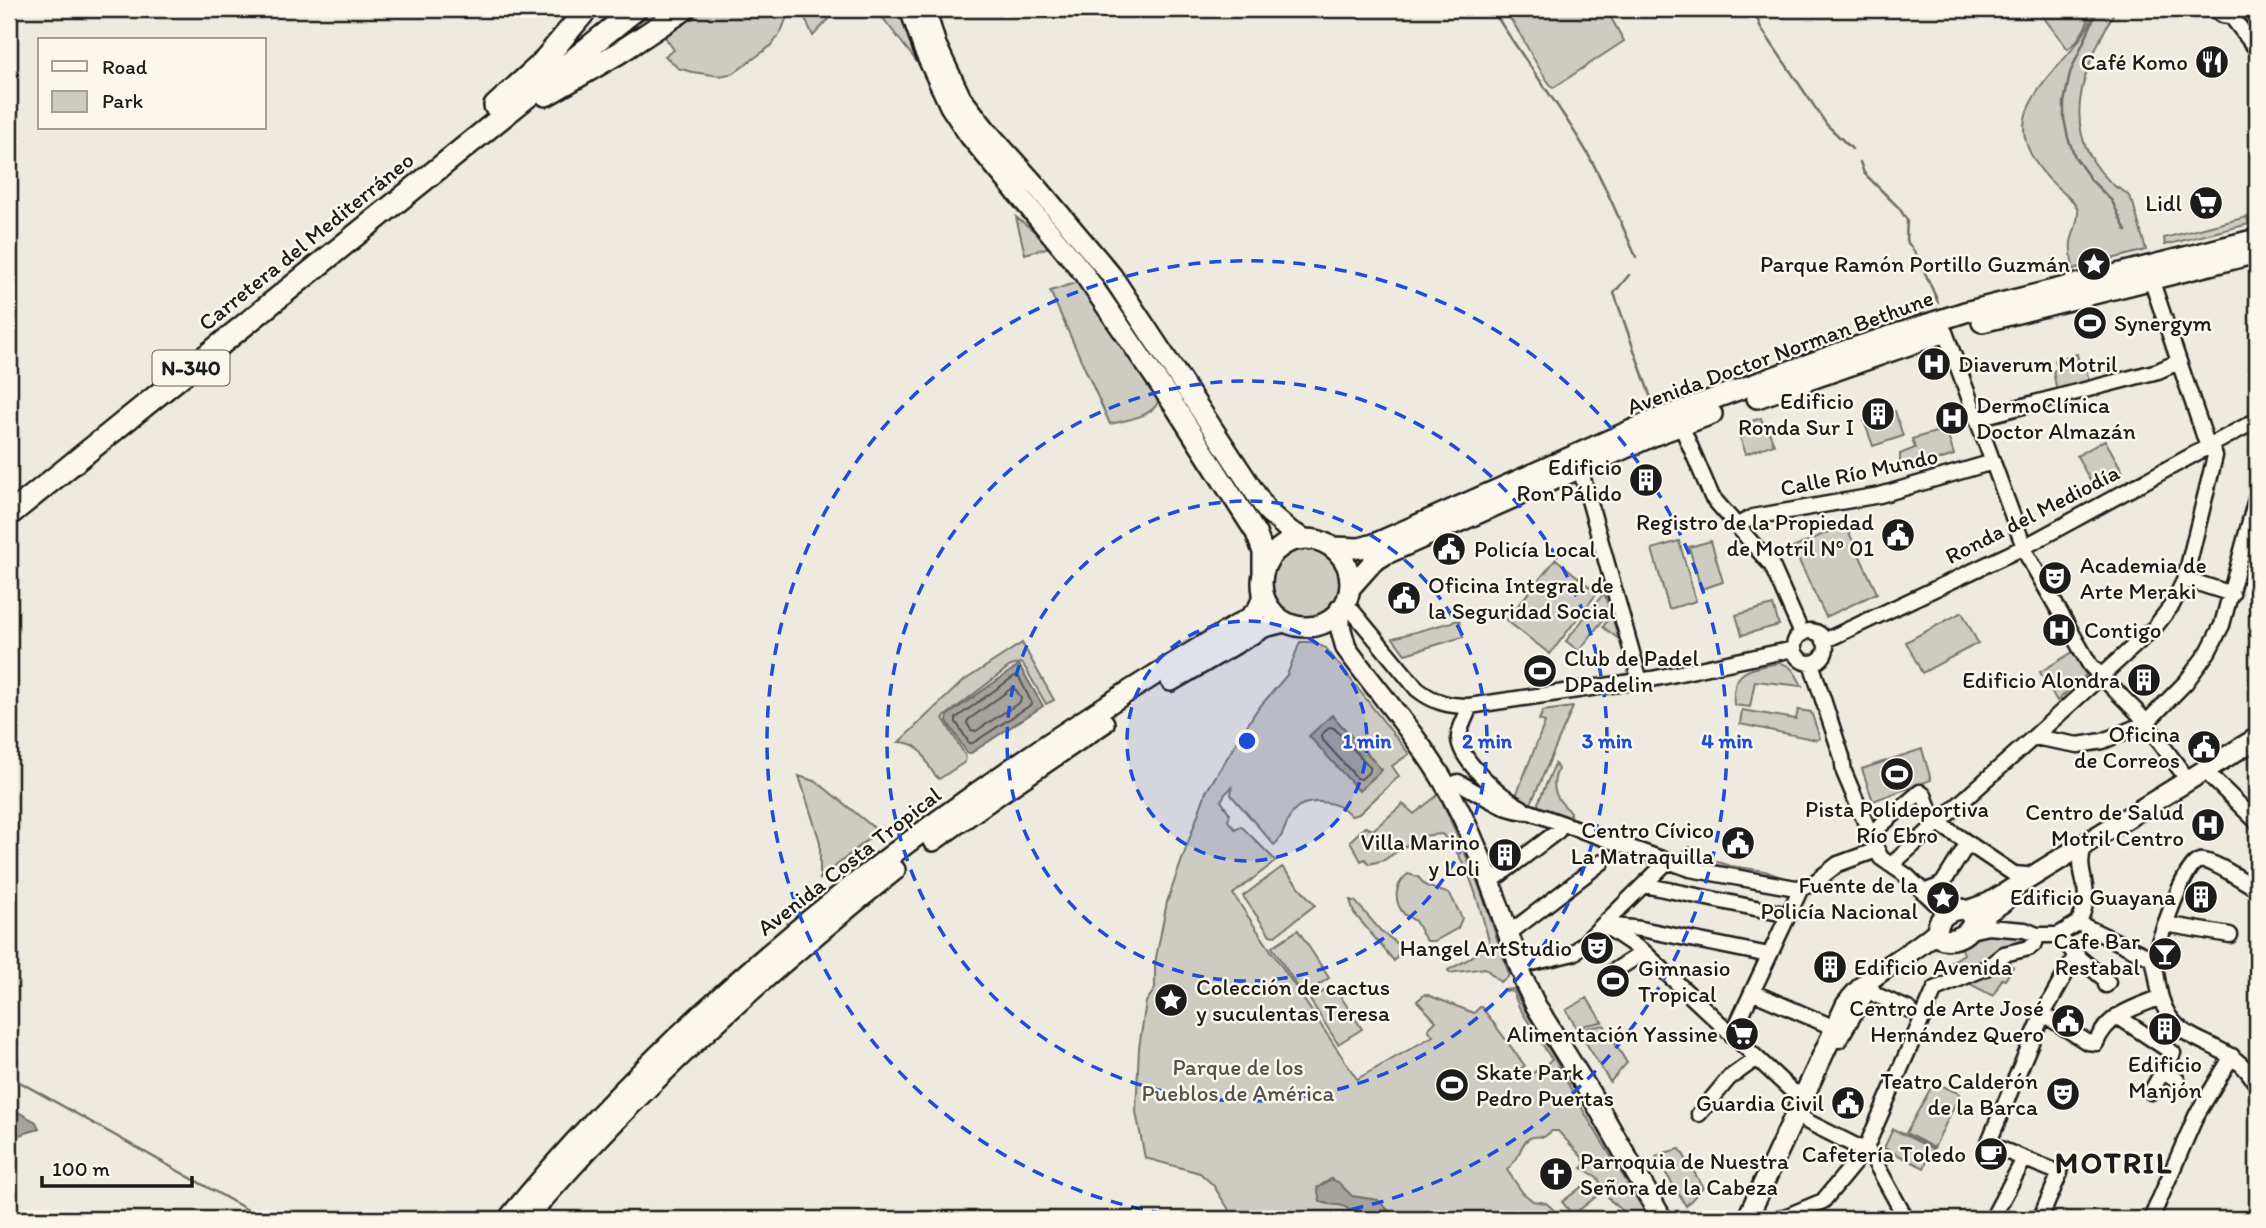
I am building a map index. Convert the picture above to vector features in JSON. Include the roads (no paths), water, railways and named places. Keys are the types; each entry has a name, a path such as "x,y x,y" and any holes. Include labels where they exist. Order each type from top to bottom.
{"highway":[{"path":"374,220 540,65 587,9"},
{"name":"Carretera del Mediterráneo","path":"9,515 636,9"},
{"path":"374,220 542,98 620,52 685,9"}],"main road":[{"path":"910,9 924,50 950,106 983,152 1082,271 1174,405 1256,533 1263,552 1263,597 1272,612 1284,622 1312,626 1346,648 1433,764 1447,787 1489,883 1536,1006 1597,1104 1662,1219"},
{"path":"925,9 936,44 961,98 986,131 1112,276 1267,512 1290,531 1333,547 1343,558 1349,572 1340,626 1346,648"},
{"name":"Avenida Doctor Norman Bethune","path":"1333,547 1360,548 1374,544 1650,422 1895,334 1965,312 2257,239"},
{"name":"Avenida Doctor Norman Bethune","path":"1345,600 1373,562 1386,554 1681,425 1945,332 2257,253"},
{"path":"1263,571 1278,548 1303,538"},
{"name":"Avenida Costa Tropical","path":"508,1219 571,1146 668,1046 740,980 833,902 950,812 1052,740 1249,618 1258,609 1263,597"},
{"path":"1312,626 1331,620 1345,600"},
{"name":"Avenida Costa Tropical","path":"526,1219 581,1155 682,1052 766,976 901,865 999,794 1116,715 1264,627 1284,622"},
{"path":"1938,933 1951,941 1958,939 1989,903 2030,877 2082,850 2257,738"},
{"path":"1747,1219 1799,1116 1805,1093 1835,1028 1857,990 1876,974 1938,933 1953,910 1970,922"}],"street":[{"path":"2216,9 2223,15 2235,12 2257,50"},
{"path":"2248,9 2257,22"},
{"path":"1891,864 2155,627 2172,605 2185,579 2215,456 2178,362 2151,279"},
{"path":"1945,332 2024,547 2090,665 2201,776 2257,822"},
{"path":"1977,418 2158,371 2178,362"},
{"name":"Ronda del Mediodía","path":"1824,640 2024,547 2257,420"},
{"path":"1681,425 1706,487 1718,505 1772,566 1801,634"},
{"name":"Calle Río Mundo","path":"1736,526 1754,517 1880,495 1993,462"},
{"path":"1580,468 1640,681"},
{"path":"2034,737 2083,745 2103,741 2146,723 2186,681 2208,652 2222,625 2257,495"},
{"path":"2185,579 2232,594"},
{"path":"1345,600 1417,689 1438,702 1452,706 1469,706 1640,681 1794,649"},
{"path":"1812,632 1824,640 1824,655 1811,663 1798,658 1794,649 1801,634 1812,632"},
{"path":"1757,1219 1799,1116 1860,1002 1871,988 1938,933 1923,892 1907,876 1881,858 1874,845 1866,806 1842,757 1811,663"},
{"path":"1469,706 1458,735 1460,746 1468,760 1489,782 1518,806 1690,869 1801,888 1811,885 1838,864 1874,845"},
{"path":"2201,776 2257,748"},
{"path":"1447,787 1458,782 1502,806 1518,812 1530,812"},
{"path":"1880,826 1920,792 1924,795 1931,814 1943,818"},
{"path":"1943,818 1944,827 2014,874 2030,877"},
{"path":"1489,883 1558,831"},
{"path":"1923,892 1943,883 1968,843"},
{"path":"1780,1219 1823,1202 1865,1150 1935,989 1988,967 2004,954 2058,935 2078,923 2088,900 2082,850 1970,922"},
{"path":"1521,972 1574,953 1668,861"},
{"path":"2257,889 2203,861 2196,861 2190,867 2153,959 2158,976 2159,998 2171,1020 2232,1056 2251,1075 2257,1086"},
{"path":"1507,934 1602,862"},
{"path":"1644,885 1789,915"},
{"path":"1732,1035 1801,888"},
{"path":"1970,922 1987,927 2025,930 2033,942"},
{"path":"2078,923 2153,959"},
{"path":"2165,924 2230,935"},
{"path":"1604,925 1644,952 1793,1092 1805,1093"},
{"path":"1604,925 1641,929 1769,956"},
{"path":"2058,935 2076,955 2108,982 2105,985"},
{"path":"1611,973 1644,952"},
{"path":"2040,1219 2060,1173 1988,1144 2043,1014 2076,955"},
{"path":"1871,988 1876,995 1910,1010"},
{"path":"1752,992 1835,1028"},
{"path":"2043,1014 2087,1042 2095,1043 2100,1031 2122,1012 2159,998"},
{"path":"2117,1016 2172,1052 2151,1092"},
{"path":"2152,1218 2196,1116 2232,1056"},
{"path":"1699,1114 1729,1078 1757,1058"},
{"path":"2162,1072 2177,1080"},
{"path":"1799,1116 1870,1153 1906,1219"},
{"path":"1992,1219 2024,1159"}],"water":[{"path":"1019,665 1043,706 971,753 967,753 947,721 948,715"},
{"path":"1332,715 1382,770 1359,791 1309,736"},
{"path":"9,1107 36,1122 39,1129 9,1138"},
{"path":"1331,1179 1352,1196 1378,1200 1397,1219 1355,1219 1347,1208 1320,1201 1317,1188"}],"waterway":[{"path":"1492,9 1585,149 1636,257"},
{"path":"1754,9 1761,28 1827,125 1852,149"},
{"path":"2098,9 2070,73 2064,119 2075,157 2091,180 2112,201 2126,231"},
{"path":"1860,162 1864,173 1899,208 1907,220 1906,240 1918,257 1938,302"},
{"path":"1629,275 1614,293 1652,401"},
{"path":"9,1076 255,1214 280,1219"}],"place":[{"name":"Café Komo","path":"2212,62"},
{"name":"Lidl","path":"2206,203"},
{"name":"Parque Ramón Portillo Guzmán","path":"2094,264"},
{"name":"Synergym","path":"2090,323"},
{"name":"Diaverum Motril","path":"1934,364"},
{"name":"Edificio Ronda Sur I","path":"1878,414"},
{"name":"DermoClínica Doctor Almazán","path":"1952,418"},
{"name":"Edificio Ron Pálido","path":"1646,480"},
{"name":"Registro de la Propiedad de Motril Nº 01","path":"1898,535"},
{"name":"Policía Local","path":"1449,549"},
{"name":"Academia de Arte Meraki","path":"2055,578"},
{"name":"Oficina Integral de la Seguridad Social","path":"1404,598"},
{"name":"Contigo","path":"2059,630"},
{"name":"Club de Padel DPadelin","path":"1540,671"},
{"name":"Edificio Alondra","path":"2144,680"},
{"name":"Oficina de Correos","path":"2204,747"},
{"name":"Pista Polideportiva Río Ebro","path":"1897,774"},
{"name":"Centro de Salud Motril Centro","path":"2208,825"},
{"name":"Centro Cívico La Matraquilla","path":"1738,843"},
{"name":"Villa Marino y Loli","path":"1505,855"},
{"name":"Edificio Guayana","path":"2201,897"},
{"name":"Fuente de la Policía Nacional","path":"1943,898"},
{"name":"Hangel ArtStudio","path":"1597,948"},
{"name":"Cafe Bar Restabal","path":"2165,954"},
{"name":"Edificio Avenida","path":"1830,967"},
{"name":"Gimnasio Tropical","path":"1613,981"},
{"name":"Colección de cactus y suculentas Teresa","path":"1171,1000"},
{"name":"Centro de Arte José Hernández Quero","path":"2068,1021"},
{"name":"Edificio Manjón","path":"2165,1029"},
{"name":"Alimentación Yassine","path":"1742,1034"},
{"name":"Skate Park Pedro Puertas","path":"1452,1085"},
{"name":"Teatro Calderón de la Barca","path":"2063,1094"},
{"name":"Guardia Civil","path":"1848,1103"},
{"name":"Cafetería Toledo","path":"1991,1154"},
{"name":"Parroquia de Nuestra Señora de la Cabeza","path":"1556,1174"}],"district":[{"name":"MOTRIL","path":"2114,1163"}],"park label":[{"name":"Parque de los Pueblos de América","path":"1238,1080"}]}
